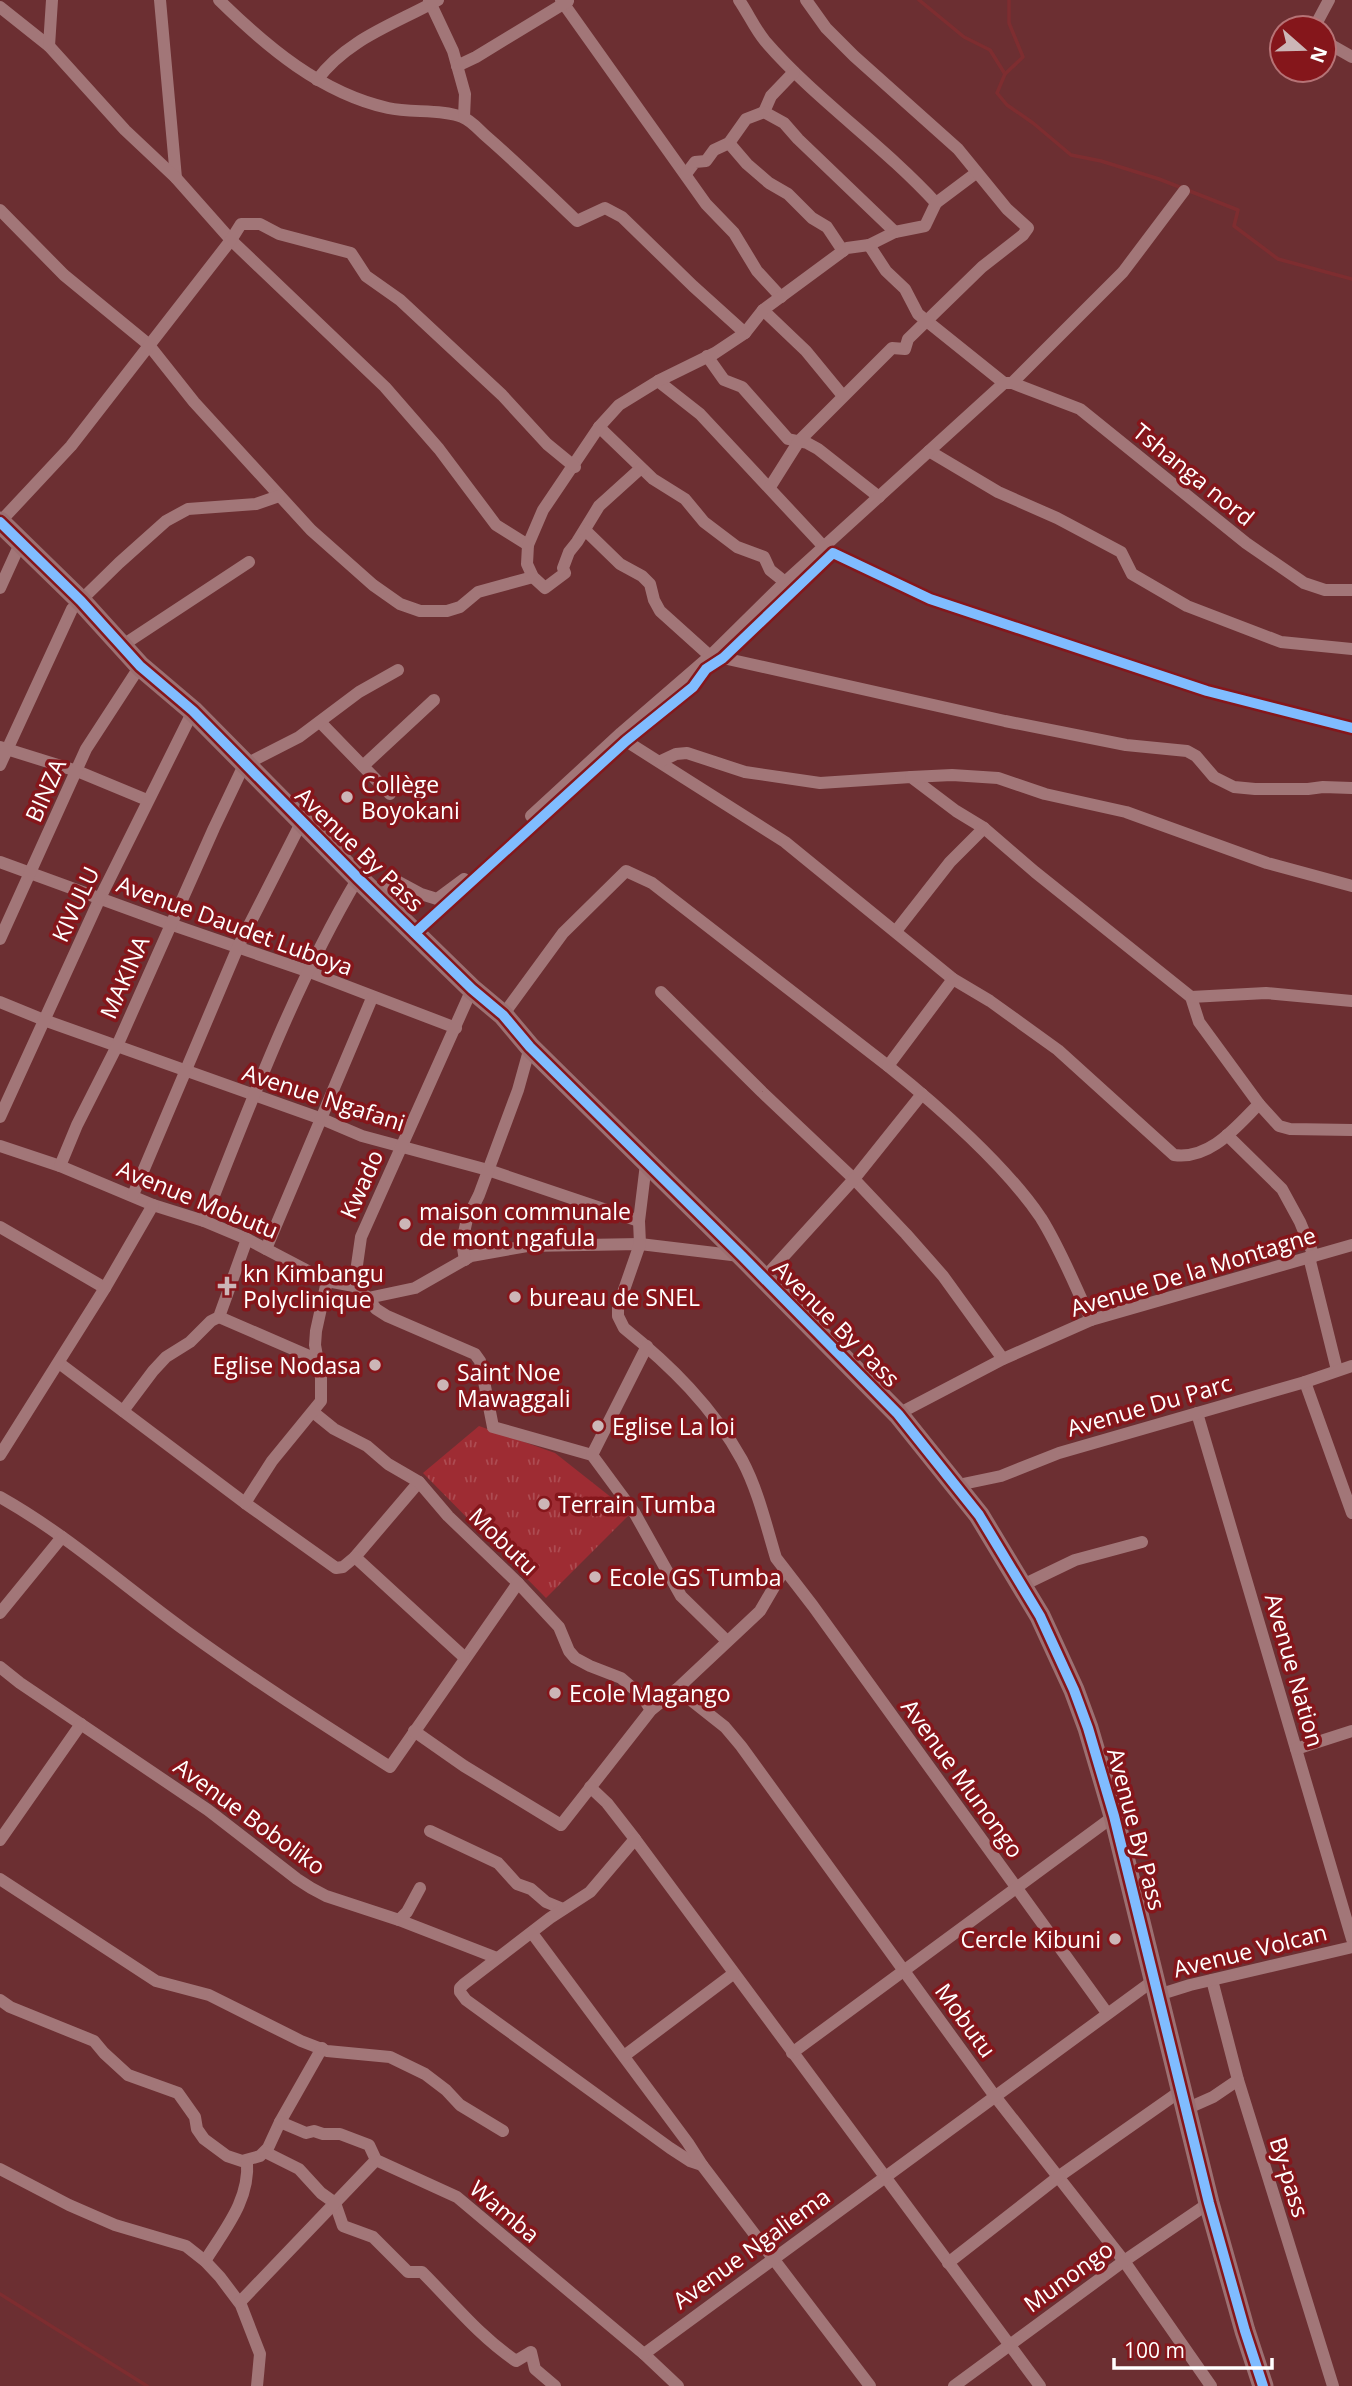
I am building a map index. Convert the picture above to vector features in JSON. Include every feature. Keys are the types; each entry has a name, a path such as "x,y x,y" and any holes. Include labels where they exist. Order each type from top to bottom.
{"highway":[{"name":"Avenue By Pass","path":"0,522 19,544 81,601 140,666 193,711 358,878 472,989 503,1015 530,1047 898,1414 958,1485 997,1541 1045,1627 1088,1728 1114,1816 1209,2203 1263,2386"}],"street":[{"path":"49,46 52,0"},
{"path":"160,0 176,178"},
{"path":"219,0 251,31 317,80 385,108 464,117 527,172 577,221 605,208 622,217 745,333"},
{"path":"739,0 762,38 794,72 892,159 936,203"},
{"path":"770,487 799,441 843,396 892,348 905,349 908,339 982,267 1028,231 949,141 854,56 827,28 806,0"},
{"path":"317,80 335,58 359,41 433,1 453,51 465,94 464,117"},
{"path":"457,66 476,57 564,1 706,204 734,233 757,271 781,297"},
{"path":"0,7 49,46 125,130 176,178 231,240 385,387 439,449 496,525 528,545"},
{"path":"685,174 695,162 706,161 715,150 729,143 746,119 764,112 771,96 794,72"},
{"path":"764,112 785,123 798,139 895,232"},
{"path":"729,143 769,183 788,194 812,218 827,227 843,251"},
{"path":"641,468 598,506 569,552 563,568 565,573 545,588 533,577 527,564 528,545 543,510 575,467 599,427 628,399 745,333 763,310 843,251 869,245 895,232 925,226 936,203 976,173"},
{"path":"415,933 626,741 692,687 716,657 786,582 1008,383 1123,272 1184,191"},
{"path":"0,210 64,275 148,344 194,402 312,530 400,604 420,611 447,611 460,607 478,592 533,577"},
{"path":"0,522 71,446 231,240 240,224 260,224 279,234 351,253 366,276 400,300 502,395 547,444 575,467"},
{"name":"Tshanga nord","path":"869,245 886,271 905,289 918,314 926,322 1008,383 1080,409 1246,543 1304,583 1325,590 1352,590"},
{"path":"763,310 806,351 843,396"},
{"path":"707,356 724,380 742,387 788,439 818,449 879,497"},
{"path":"658,382 700,414 824,547"},
{"path":"599,427 658,483 685,499 699,518 737,547 764,557 770,570 786,582"},
{"path":"929,451 998,492 1057,518 1121,552 1132,573 1187,606 1281,642 1352,649"},
{"path":"0,765 3,748 65,622 81,601 166,521 188,509 256,504 279,496"},
{"path":"585,530 620,564 642,576 650,584 660,611 716,657 1005,721 1126,745 1187,751 1196,756 1214,777 1234,787 1352,788"},
{"path":"0,588 19,544"},
{"path":"377,896 395,880 437,899 459,883 621,733 716,657 833,553 930,599 968,612 1207,691 1352,729"},
{"path":"123,645 249,562"},
{"name":"BINZA","path":"0,939 86,749 140,666"},
{"path":"244,765 299,737 359,692 397,670"},
{"path":"363,766 434,700"},
{"name":"KIVULU","path":"0,1118 100,898 193,711"},
{"path":"320,722 390,794"},
{"path":"626,741 785,842 953,979 990,1001 1058,1050 1174,1155 1188,1157 1201,1153 1227,1135 1259,1104"},
{"path":"3,748 77,771 147,800"},
{"path":"661,761 676,754 687,753 745,772 820,783 952,775 998,778 1045,794 1126,812 1267,863 1352,886"},
{"name":"MAKINA","path":"60,1166 244,765"},
{"path":"911,777 984,828 1191,997 1199,1023 1259,1104 1284,1129 1352,1130"},
{"path":"133,1195 238,947 302,821"},
{"path":"896,931 950,862 984,828"},
{"name":"Avenue Daudet Luboya","path":"0,862 307,971 456,1028"},
{"path":"503,1015 563,933 626,871 652,883 922,1094 1015,1185 1052,1237 1091,1320"},
{"path":"204,1221 253,1096 307,971 358,878"},
{"path":"888,1066 953,979"},
{"name":"Kwado","path":"354,1286 361,1237 472,989"},
{"path":"661,992 854,1179 943,1276 1003,1359"},
{"path":"1191,997 1266,993 1352,1001"},
{"path":"266,1249 372,998"},
{"name":"Avenue Ngafani","path":"0,1002 362,1136 401,1144 488,1170 639,1221"},
{"path":"465,1260 462,1242 467,1219 480,1195 518,1090 530,1047"},
{"path":"763,1279 854,1179 922,1094"},
{"path":"1227,1135 1282,1189 1300,1222 1311,1256 1337,1370"},
{"name":"Avenue Mobutu","path":"0,1146 60,1166 153,1205 204,1221 247,1239 327,1281 354,1286"},
{"path":"640,1244 639,1221 646,1164"},
{"path":"0,1455 105,1288 153,1205"},
{"path":"0,1227 105,1288"},
{"path":"123,1411 166,1357 190,1342 211,1321 219,1317 247,1239"},
{"path":"368,1298 415,1288 471,1256 527,1246 640,1244 742,1256"},
{"name":"Avenue Munongo","path":"640,1244 620,1300 618,1316 624,1328 647,1346 699,1397 741,1459 776,1558 1107,2013"},
{"name":"Avenue De la Montagne","path":"898,1414 1003,1359 1091,1320 1352,1245"},
{"path":"245,1503 272,1461 321,1401 316,1331 327,1281"},
{"path":"354,1286 376,1309 387,1316 475,1354 480,1362 493,1427 592,1455 634,1512 681,1596 727,1641"},
{"path":"219,1317 316,1359"},
{"path":"592,1455 647,1346"},
{"path":"59,1363 336,1568 344,1567 355,1557 419,1482"},
{"name":"Avenue Du Parc","path":"958,1485 1000,1476 1059,1453 1352,1366"},
{"path":"1305,1382 1349,1493 1352,1513"},
{"name":"Mobutu","path":"313,1412 334,1429 367,1446 388,1464 419,1482 447,1516 518,1583 559,1627 569,1651 575,1658 621,1678 642,1696 651,1710"},
{"name":"Avenue Nation","path":"1197,1413 1352,1939"},
{"path":"0,1497 62,1537 187,1632 295,1707 390,1767 518,1583"},
{"path":"0,1613 62,1537"},
{"path":"1023,1585 1075,1560 1142,1542"},
{"path":"355,1557 464,1657"},
{"path":"414,1731 464,1766 561,1825 651,1710 760,1611 784,1570"},
{"name":"Avenue Boboliko","path":"0,1667 208,1810 297,1879 326,1896 399,1920 498,1958"},
{"name":"Mobutu","path":"677,1689 726,1727 733,1736 994,2095 1124,2261 1211,2386"},
{"path":"0,1840 81,1724"},
{"path":"1296,1749 1352,1731"},
{"path":"590,1787 607,1803 635,1839 1040,2386"},
{"path":"792,2053 1114,1816"},
{"path":"430,1831 498,1863 517,1884 531,1889 546,1902 563,1909"},
{"path":"635,1839 590,1892 498,1958 460,1988 460,1992 466,2000 677,2154 702,2165"},
{"path":"0,1879 156,1981 209,1995 322,2049 390,2057 425,2074 460,2105 503,2131"},
{"path":"399,1920 407,1912 420,1888"},
{"path":"532,1933 702,2165 870,2386"},
{"name":"Avenue Volcan","path":"1156,1987 1212,1980 1352,1947"},
{"path":"624,2056 733,1974"},
{"name":"By-pass","path":"1212,1980 1238,2080 1333,2386"},
{"name":"Avenue Ngaliema","path":"644,2354 1107,2013 1156,1987"},
{"path":"0,2000 9,2007 94,2041 134,2078 178,2093 195,2117 197,2129 204,2139 227,2156 247,2161 265,2152 322,2049"},
{"path":"948,2263 1058,2178 1184,2099 1213,2097 1238,2080"},
{"name":"Wamba","path":"280,2122 306,2133 314,2131 340,2134 369,2145 376,2160 457,2197 644,2354 678,2386"},
{"path":"265,2152 299,2169 321,2193 335,2203 343,2226 373,2237 408,2272 422,2272 496,2347 516,2361 531,2352 535,2369 555,2386"},
{"path":"240,2302 376,2160"},
{"path":"205,2261 244,2196 248,2175 247,2161"},
{"path":"0,2169 69,2205 115,2225 186,2246 205,2261 240,2302 260,2354 257,2386"},
{"name":"Munongo","path":"954,2386 1124,2261 1209,2203"}],"green space":[{"path":"479,1426 555,1453 631,1513 546,1598 423,1473"}],"waterway":[{"path":"919,0 964,37 990,50 1005,74"},
{"path":"1009,0 1009,23 1023,57 1005,74 997,93 1007,105 1071,155 1101,161 1159,179 1238,210 1234,226 1278,259 1352,279"},
{"path":"0,2294 147,2386"}],"cycle path":[{"path":"0,522 81,601 140,666 193,711 358,878 472,989 503,1015 530,1047 898,1414 979,1515 1040,1616 1074,1690 1088,1728 1114,1816 1209,2203 1263,2386"},
{"path":"415,933 626,741 693,687 706,669 723,658 833,553 930,599 1207,691 1352,728"}],"place":[{"name":"Collège Boyokani","path":"347,797"},
{"name":"maison communale de mont ngafula","path":"405,1224"},
{"name":"kn Kimbangu Polyclinique","path":"227,1286"},
{"name":"bureau de SNEL","path":"515,1297"},
{"name":"Eglise Nodasa","path":"375,1365"},
{"name":"Saint Noe Mawaggali","path":"443,1385"},
{"name":"Eglise La loi","path":"598,1426"},
{"name":"Terrain Tumba","path":"544,1504"},
{"name":"Ecole GS Tumba","path":"595,1577"},
{"name":"Ecole Magango","path":"555,1693"},
{"name":"Cercle Kibuni","path":"1115,1939"}]}
